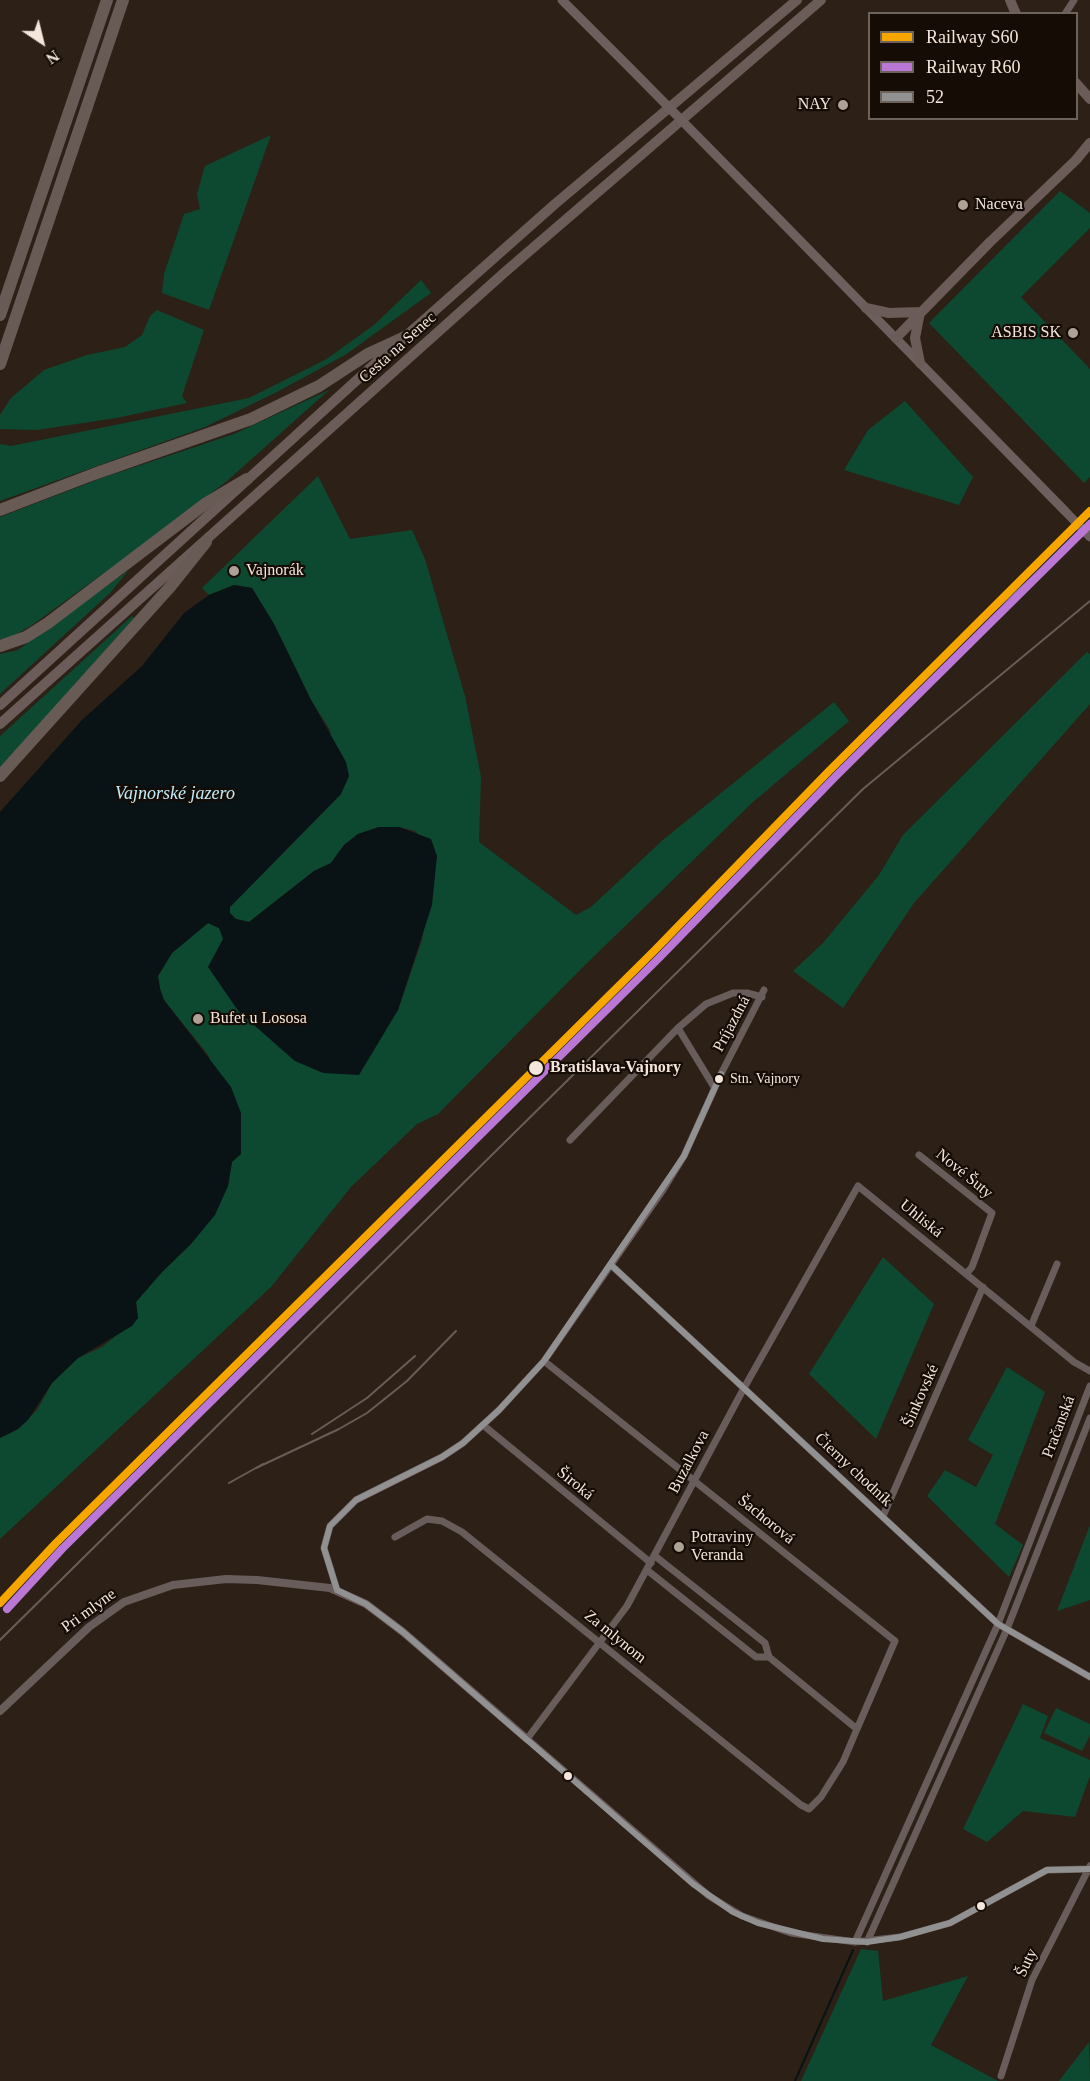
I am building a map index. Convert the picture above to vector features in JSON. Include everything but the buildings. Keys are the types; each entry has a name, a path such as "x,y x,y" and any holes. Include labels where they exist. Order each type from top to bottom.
{"highway":[{"path":"0,315 107,0"},
{"path":"0,364 123,0"},
{"path":"0,510 93,474 251,419 320,386 368,354 405,337"},
{"path":"0,646 26,637 205,504 247,479"},
{"path":"0,776 170,587 206,542"}],"main road":[{"path":"562,0 1090,537"},
{"name":"Cesta na Senec","path":"0,705 405,337 639,132 797,0"},
{"name":"Cesta na Senec","path":"0,724 505,272 821,0"},
{"path":"1078,84 1090,99"},
{"path":"896,338 1076,160 1090,143"},
{"path":"866,308 889,313 920,312"},
{"path":"920,312 915,338 920,363"}],"street":[{"name":"Príjazdná","path":"337,1590 324,1548 325,1537 338,1516 356,1500 442,1457 483,1425 544,1361 684,1156 714,1087 763,993 721,996 706,1004 678,1028"},
{"path":"570,1140 678,1028 714,1087"},
{"name":"Nové Šuty","path":"919,1155 992,1213 972,1267 967,1273"},
{"name":"Uhliská","path":"858,1185 1074,1362 1090,1371"},
{"name":"Buzalkova","path":"526,1739 627,1606 744,1388 858,1185"},
{"path":"1031,1326 1057,1264"},
{"name":"Čierny chodník","path":"611,1265 998,1624 1090,1677"},
{"name":"Šinkovské","path":"883,1516 983,1287"},
{"name":"Šachorová","path":"544,1361 895,1641 857,1729"},
{"name":"Pračanská","path":"855,1942 998,1624 1090,1386"},
{"name":"Pračanská","path":"867,1942 1007,1629 1090,1418"},
{"name":"Široká","path":"483,1425 756,1657 769,1657"},
{"name":"Za mlynom","path":"395,1537 427,1519 442,1521 462,1532 801,1805 809,1809 821,1797 843,1762 857,1729"},
{"name":"Široká","path":"655,1556 765,1643 769,1657 857,1729"},
{"name":"Pri mlyne","path":"0,1711 89,1627 124,1602 143,1594 173,1585 226,1579 314,1584 337,1590 382,1615 693,1884 724,1907 750,1920 812,1937 867,1942 916,1934 950,1923 1047,1870 1090,1868"},
{"name":"Šuty","path":"1000,2076 1032,1980 1090,1868"}],"green space":[{"path":"271,135 209,310 162,293 164,274 184,214 200,209 197,194 205,166"},
{"path":"1060,191 1090,213 1090,228 1021,297 1090,369 1090,477 1084,483 929,323"},
{"path":"421,280 431,293 345,355 277,392 205,427 0,501 0,444 11,446 249,398 325,360 374,325"},
{"path":"157,310 204,330 182,396 187,403 116,418 37,430 0,429 0,415 11,398 44,370 87,355 125,347 142,335 150,316"},
{"path":"329,390 227,481 155,536 32,625 10,638 0,639 0,517 102,478 234,434"},
{"path":"905,401 973,477 959,505 844,470 868,430"},
{"path":"318,476 350,539 412,530 425,559 465,696 481,777 479,842 576,915 591,907 664,839 834,702 849,721 753,802 582,968 438,1114 417,1124 351,1187 271,1287 0,1539 0,1438 18,1429 37,1410 52,1383 78,1358 102,1347 138,1318 136,1302 191,1244 228,1186 232,1162 209,1056 164,1000 160,989 158,976 172,953 208,923 219,928 278,1046 295,1061 398,1010 422,940 437,856 415,831 399,827 379,827 358,834 344,845 331,863 314,871 249,922 236,919 230,913 230,907 341,794 330,730 311,700 274,624 252,588 234,585 209,595 202,588"},
{"path":"129,570 110,593 0,694 0,654 18,650"},
{"path":"132,616 134,618 0,768 0,736"},
{"path":"1087,652 1090,654 1090,704 914,903 843,1008 793,971 823,943 879,875 903,835"},
{"path":"883,1257 934,1304 876,1439 809,1374"},
{"path":"1007,1367 1045,1392 995,1524 1023,1545 1009,1577 927,1496 945,1470 976,1487 993,1455 968,1440"},
{"path":"1090,1525 1090,1600 1057,1611"},
{"path":"1023,1704 1048,1716 1040,1738 1090,1760 1090,1776 1075,1817 1023,1811 987,1842 963,1829"},
{"path":"1056,1708 1090,1724 1090,1735 1082,1751 1044,1733"},
{"path":"861,1949 878,1951 883,2001 968,1976 931,2045 998,2081 801,2081"},
{"path":"1089,2042 1090,2081 1059,2081"}],"water":[{"name":"Vajnorské jazero","path":"234,585 252,588 274,624 311,700 346,762 349,776 341,794 230,907 230,913 236,919 249,922 314,871 331,863 344,845 358,834 379,827 399,827 431,839 437,856 432,905 398,1010 359,1075 323,1073 295,1061 239,1012 208,967 223,939 219,928 208,923 172,953 158,976 160,989 164,1000 231,1087 241,1113 241,1154 232,1162 228,1186 215,1215 136,1302 138,1318 132,1326 78,1358 52,1383 28,1420 18,1429 0,1438 0,812 82,720 142,666 184,613 209,595"}],"waterway":[{"path":"795,2081 853,1950"}],"railway":[{"path":"969,632 1033,577 1090,520"},
{"path":"0,1640 863,789 1090,601"},
{"path":"256,1468 339,1429 367,1413 407,1381 456,1331"},
{"path":"312,1434 367,1398 415,1356"},
{"path":"229,1483 263,1464"}],"rail line":[{"name":"S60","path":"0,1603 56,1543 654,951 830,770 1090,511"},
{"name":"R60","path":"7,1609 62,1549 660,957 836,776 1090,524"}],"transit line":[{"name":"52","path":"337,1590 324,1548 330,1526 356,1500 442,1457 463,1443 499,1410 544,1361 684,1156 721,1074"},
{"name":"52","path":"611,1265 998,1624 1090,1677"},
{"name":"52","path":"337,1590 366,1604 403,1632 693,1884 733,1912 758,1923 823,1939 867,1942 900,1937 950,1923 1047,1870 1090,1869"}],"place":[{"name":"NAY","path":"843,105"},
{"name":"Naceva","path":"963,205"},
{"name":"ASBIS SK","path":"1073,333"},
{"name":"Vajnorák","path":"234,571"},
{"name":"Bufet u Lososa","path":"198,1019"},
{"name":"Bratislava-Vajnory","path":"536,1068"},
{"name":"Stn. Vajnory","path":"719,1079"},
{"name":"Potraviny Veranda","path":"679,1547"}]}
